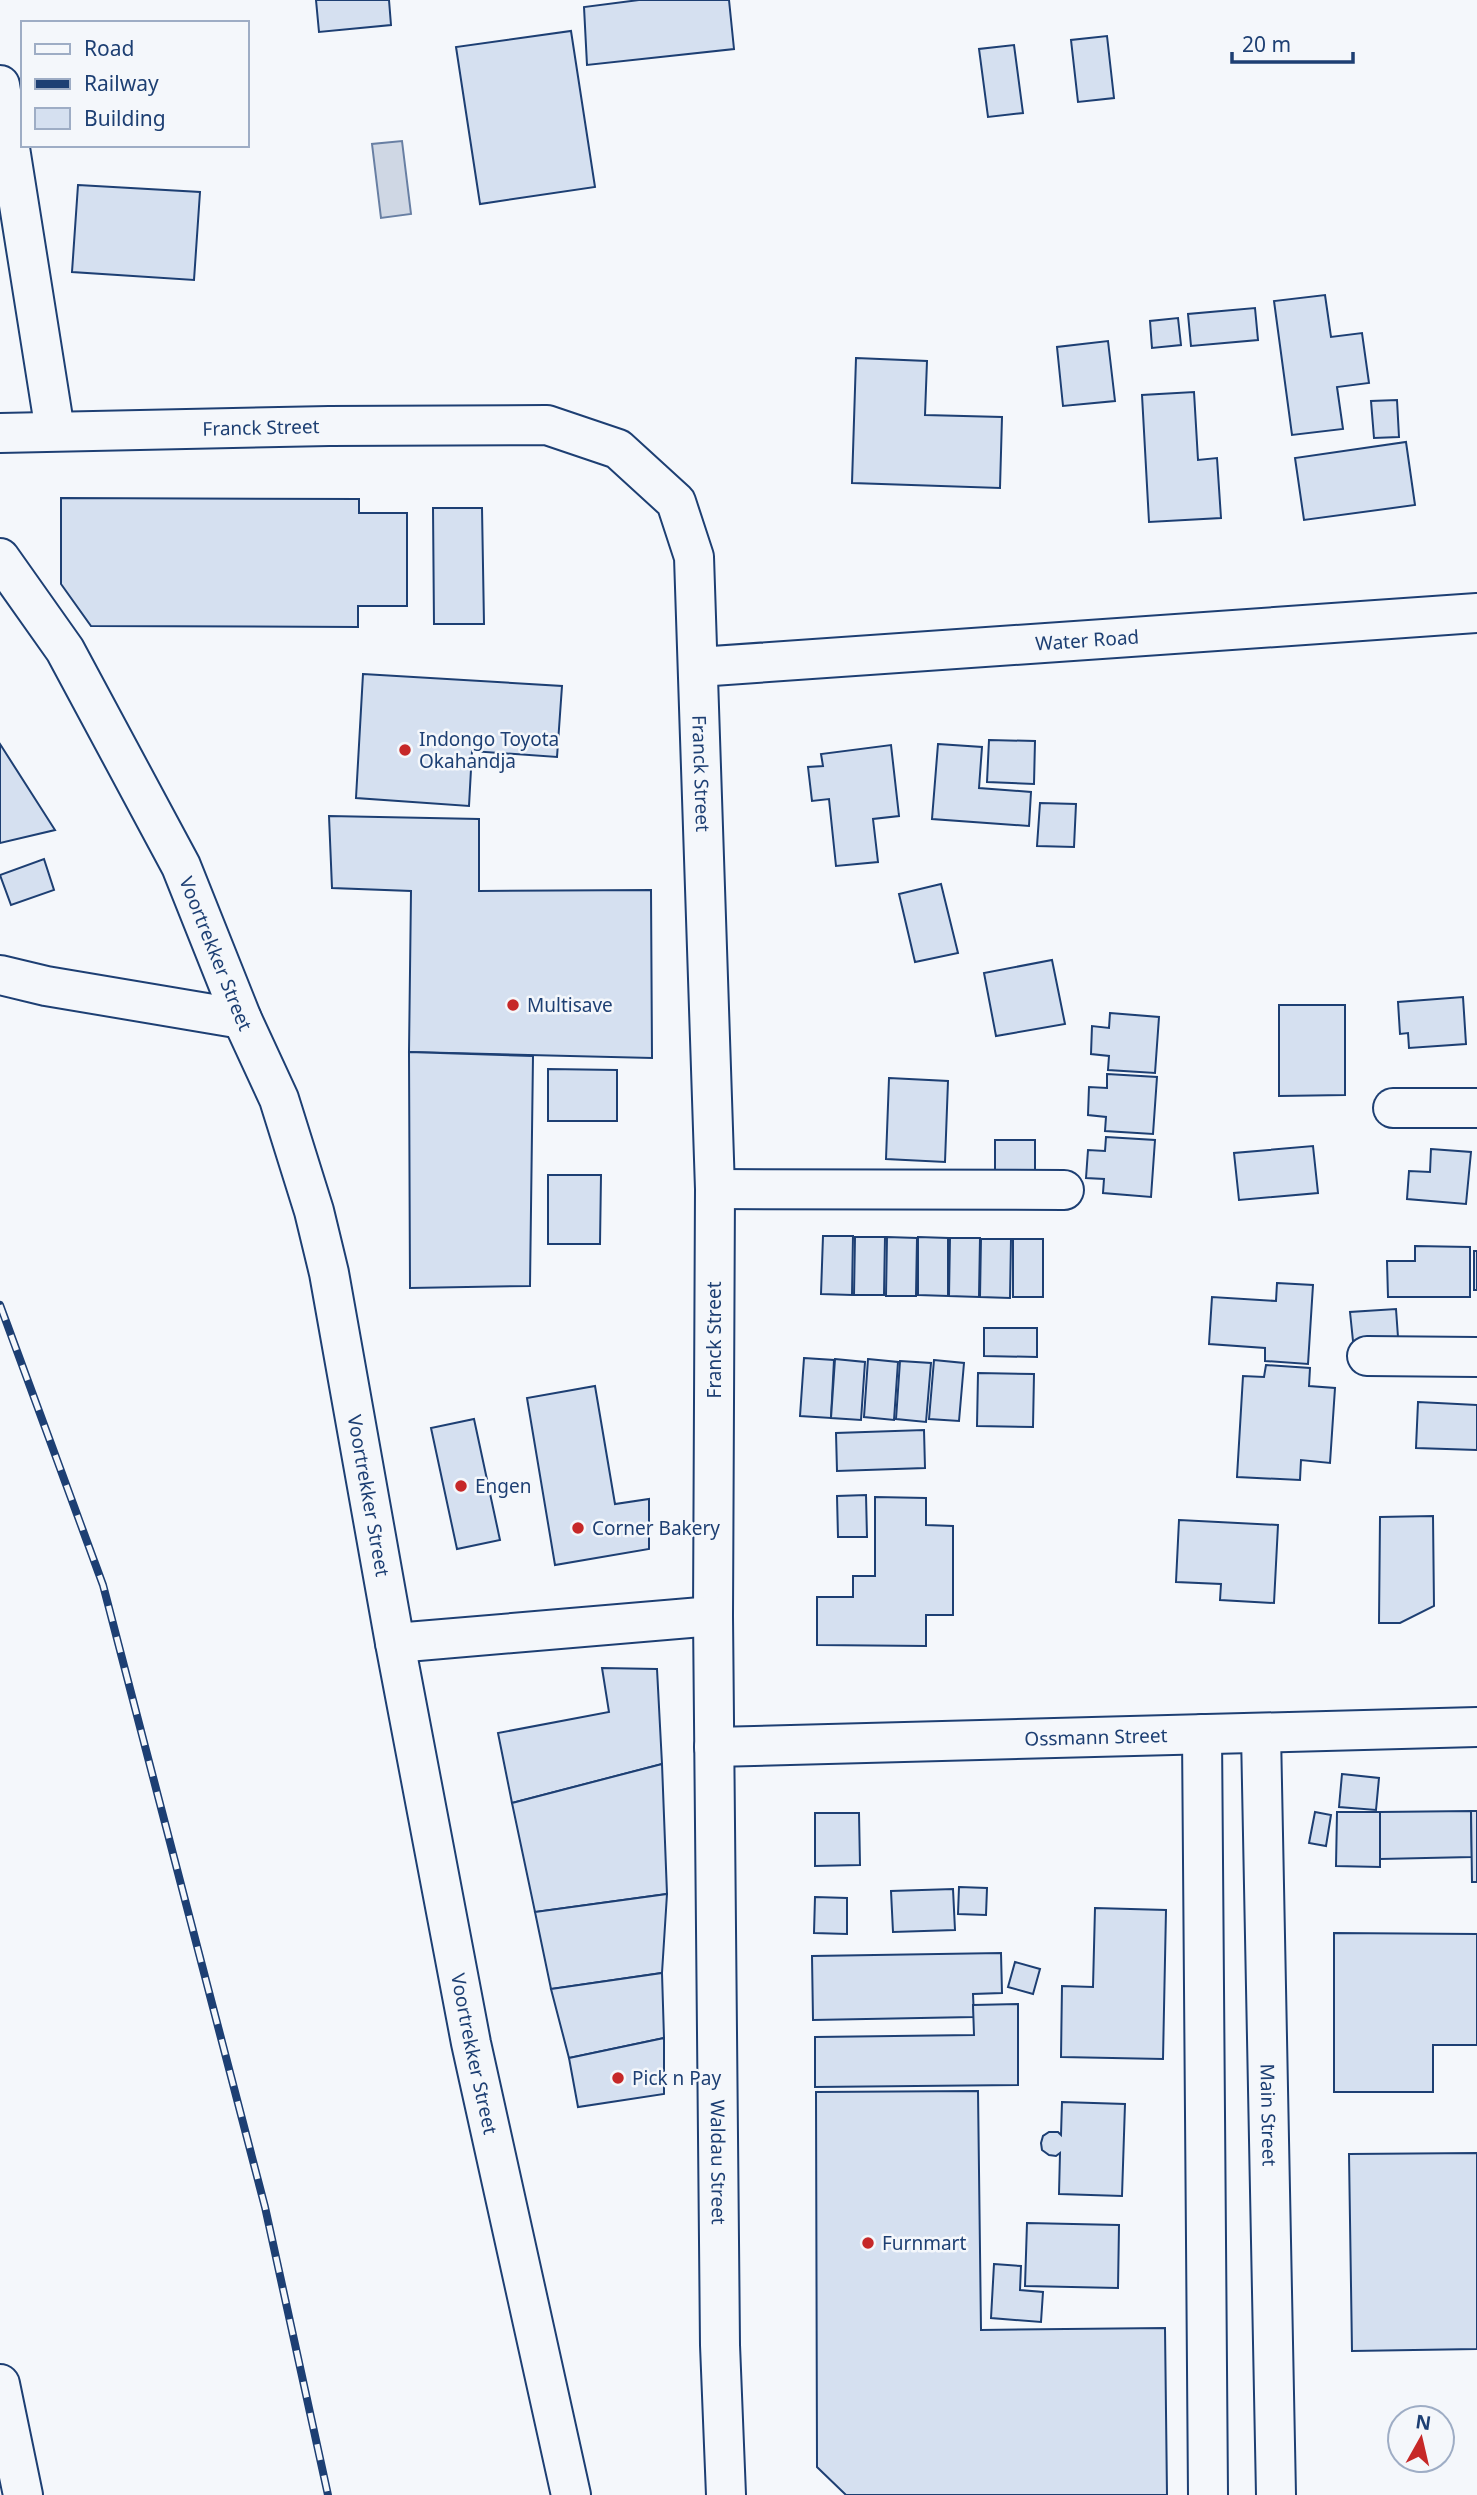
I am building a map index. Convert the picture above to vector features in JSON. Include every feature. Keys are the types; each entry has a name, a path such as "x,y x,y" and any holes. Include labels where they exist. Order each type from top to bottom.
{"street":[{"path":"0,85 55,431"},
{"name":"Franck Street","path":"0,433 329,426 547,425 618,449 676,502 694,557 715,1189 712,1616 714,1747"},
{"name":"Voortrekker Street","path":"0,558 65,650 181,866 242,1019 279,1099 314,1211 329,1273 395,1643 471,2043 571,2495"},
{"name":"Water Road","path":"698,667 1477,613"},
{"path":"0,975 46,986 242,1019"},
{"path":"1393,1108 1477,1108"},
{"path":"715,1189 1064,1190"},
{"path":"1367,1356 1477,1357"},
{"path":"395,1643 712,1616"},
{"name":"Ossmann Street","path":"714,1747 1477,1727"},
{"name":"Main Street","path":"1261,1732 1276,2495"},
{"path":"1202,1734 1208,2495"},
{"name":"Waldau Street","path":"714,1747 720,2345 726,2495"},
{"path":"0,2384 23,2495"}],"shaded area":[{"path":"402,141 411,214 381,218 372,144"}],"building":[{"path":"316,0 389,0 391,25 319,32"},
{"path":"639,0 729,0 734,49 587,65 584,7"},
{"path":"571,31 595,187 480,204 456,47"},
{"path":"1107,36 1114,98 1078,102 1071,40"},
{"path":"1014,45 1023,113 988,117 979,49"},
{"path":"78,185 200,192 194,280 72,272"},
{"path":"1325,295 1331,337 1362,333 1369,383 1337,387 1343,429 1292,435 1274,301"},
{"path":"1255,308 1258,340 1191,346 1188,314"},
{"path":"1178,318 1181,345 1152,348 1150,321"},
{"path":"1108,341 1115,401 1063,406 1057,347"},
{"path":"856,358 927,361 925,415 1002,417 1000,488 852,483"},
{"path":"1194,392 1198,460 1217,458 1221,518 1149,522 1142,395"},
{"path":"1397,400 1399,437 1374,438 1371,401"},
{"path":"1406,442 1415,505 1304,520 1295,458"},
{"path":"61,498 359,499 359,513 407,513 407,606 358,606 358,627 91,626 61,584"},
{"path":"433,508 482,508 484,624 434,624"},
{"path":"363,674 562,686 557,757 472,751 469,806 356,798"},
{"path":"989,740 1035,741 1034,784 987,782"},
{"path":"0,744 55,830 0,843"},
{"path":"938,744 982,747 979,788 1031,792 1029,826 932,819"},
{"path":"891,745 899,816 873,819 878,862 836,866 829,799 812,801 808,767 823,766 821,754"},
{"path":"1040,803 1076,804 1074,847 1037,846"},
{"path":"329,816 479,819 479,891 651,890 652,1058 409,1052 411,891 332,888"},
{"path":"44,859 54,890 11,905 0,875"},
{"path":"941,884 958,953 915,962 899,894"},
{"path":"1052,960 1065,1024 996,1036 984,973"},
{"path":"1463,997 1466,1044 1409,1048 1408,1033 1400,1034 1398,1002"},
{"path":"1279,1005 1345,1005 1345,1095 1279,1096"},
{"path":"1110,1013 1159,1017 1155,1073 1108,1070 1109,1056 1091,1054 1092,1026 1109,1028"},
{"path":"409,1052 533,1056 530,1286 410,1288"},
{"path":"548,1069 617,1070 617,1121 548,1121"},
{"path":"1107,1074 1157,1077 1153,1134 1105,1131 1106,1117 1088,1115 1089,1087 1107,1088"},
{"path":"889,1078 948,1081 945,1162 886,1159"},
{"path":"1106,1137 1155,1140 1151,1197 1103,1193 1104,1179 1086,1178 1088,1150 1105,1151"},
{"path":"995,1140 1035,1140 1035,1180 995,1181"},
{"path":"1313,1146 1318,1193 1239,1200 1234,1153"},
{"path":"1431,1149 1471,1152 1466,1204 1407,1199 1409,1171 1430,1172"},
{"path":"548,1175 601,1175 600,1244 548,1244"},
{"path":"823,1236 853,1236 852,1295 821,1294"},
{"path":"855,1237 885,1237 884,1295 854,1295"},
{"path":"887,1237 917,1238 916,1296 886,1296"},
{"path":"918,1237 948,1238 948,1296 918,1295"},
{"path":"950,1238 980,1238 979,1297 949,1296"},
{"path":"981,1239 1011,1239 1010,1298 980,1297"},
{"path":"1013,1239 1043,1239 1043,1297 1013,1297"},
{"path":"1415,1246 1470,1247 1470,1297 1388,1297 1387,1261 1415,1261"},
{"path":"1474,1251 1477,1251 1477,1290 1474,1290"},
{"path":"1277,1283 1313,1285 1308,1364 1265,1361 1265,1348 1209,1344 1212,1297 1276,1301"},
{"path":"1396,1309 1398,1337 1353,1341 1350,1312"},
{"path":"984,1328 1037,1328 1037,1357 984,1356"},
{"path":"804,1358 834,1360 831,1418 800,1416"},
{"path":"835,1359 865,1362 861,1420 831,1418"},
{"path":"868,1359 898,1362 894,1420 864,1417"},
{"path":"934,1360 964,1363 959,1421 929,1419"},
{"path":"900,1361 931,1363 926,1422 896,1419"},
{"path":"1266,1365 1310,1368 1309,1386 1335,1388 1330,1463 1301,1460 1300,1480 1237,1477 1243,1376 1264,1377"},
{"path":"978,1373 1034,1374 1033,1427 977,1426"},
{"path":"595,1386 615,1504 649,1499 649,1549 555,1565 527,1398"},
{"path":"1418,1402 1477,1405 1477,1450 1416,1448"},
{"path":"474,1419 500,1540 457,1549 431,1428"},
{"path":"924,1430 925,1468 837,1471 836,1433"},
{"path":"866,1495 867,1537 838,1537 837,1496"},
{"path":"875,1497 926,1498 926,1525 953,1526 953,1615 926,1615 926,1646 817,1645 817,1597 853,1597 853,1576 875,1576"},
{"path":"1433,1516 1434,1606 1400,1623 1379,1623 1380,1517"},
{"path":"1179,1520 1278,1525 1274,1603 1220,1600 1221,1584 1176,1582"},
{"path":"602,1668 657,1669 662,1764 512,1803 498,1733 609,1712"},
{"path":"662,1764 667,1894 535,1912 512,1803"},
{"path":"1342,1774 1379,1778 1376,1810 1339,1807"},
{"path":"1471,1811 1472,1857 1380,1859 1380,1812"},
{"path":"1471,1811 1477,1811 1477,1882 1472,1882"},
{"path":"1315,1812 1331,1815 1326,1846 1309,1843"},
{"path":"1337,1812 1380,1812 1380,1867 1336,1866"},
{"path":"815,1813 859,1813 860,1865 815,1866"},
{"path":"959,1887 987,1888 986,1915 958,1914"},
{"path":"953,1889 955,1930 893,1932 891,1891"},
{"path":"667,1894 662,1973 551,1989 535,1912"},
{"path":"815,1897 847,1898 847,1934 814,1933"},
{"path":"1095,1908 1166,1910 1163,2059 1061,2057 1062,1986 1093,1987"},
{"path":"1334,1933 1477,1934 1477,2045 1433,2045 1433,2092 1334,2092"},
{"path":"1001,1953 1002,1993 973,1994 974,2017 813,2020 812,1956"},
{"path":"1015,1962 1040,1969 1033,1994 1008,1987"},
{"path":"662,1973 664,2038 569,2058 551,1989"},
{"path":"1018,2004 1018,2085 815,2087 815,2037 974,2035 973,2005"},
{"path":"664,2038 664,2094 578,2107 569,2058"},
{"path":"978,2091 981,2330 1165,2328 1167,2495 846,2495 817,2467 816,2092"},
{"path":"1062,2102 1125,2104 1122,2196 1059,2194 1060,2153 1056,2156 1049,2155 1042,2150 1041,2143 1043,2136 1049,2132 1058,2132 1061,2135"},
{"path":"1477,2153 1477,2349 1352,2351 1349,2154"},
{"path":"1027,2223 1119,2225 1118,2288 1025,2286"},
{"path":"994,2264 1021,2266 1020,2290 1043,2292 1041,2322 991,2318"}],"railway":[{"path":"0,1305 103,1585 265,2207 328,2495"}],"place":[{"name":"Indongo Toyota Okahandja","path":"405,750"},
{"name":"Multisave","path":"513,1005"},
{"name":"Engen","path":"461,1486"},
{"name":"Corner Bakery","path":"578,1528"},
{"name":"Pick n Pay","path":"618,2078"},
{"name":"Furnmart","path":"868,2243"}]}
